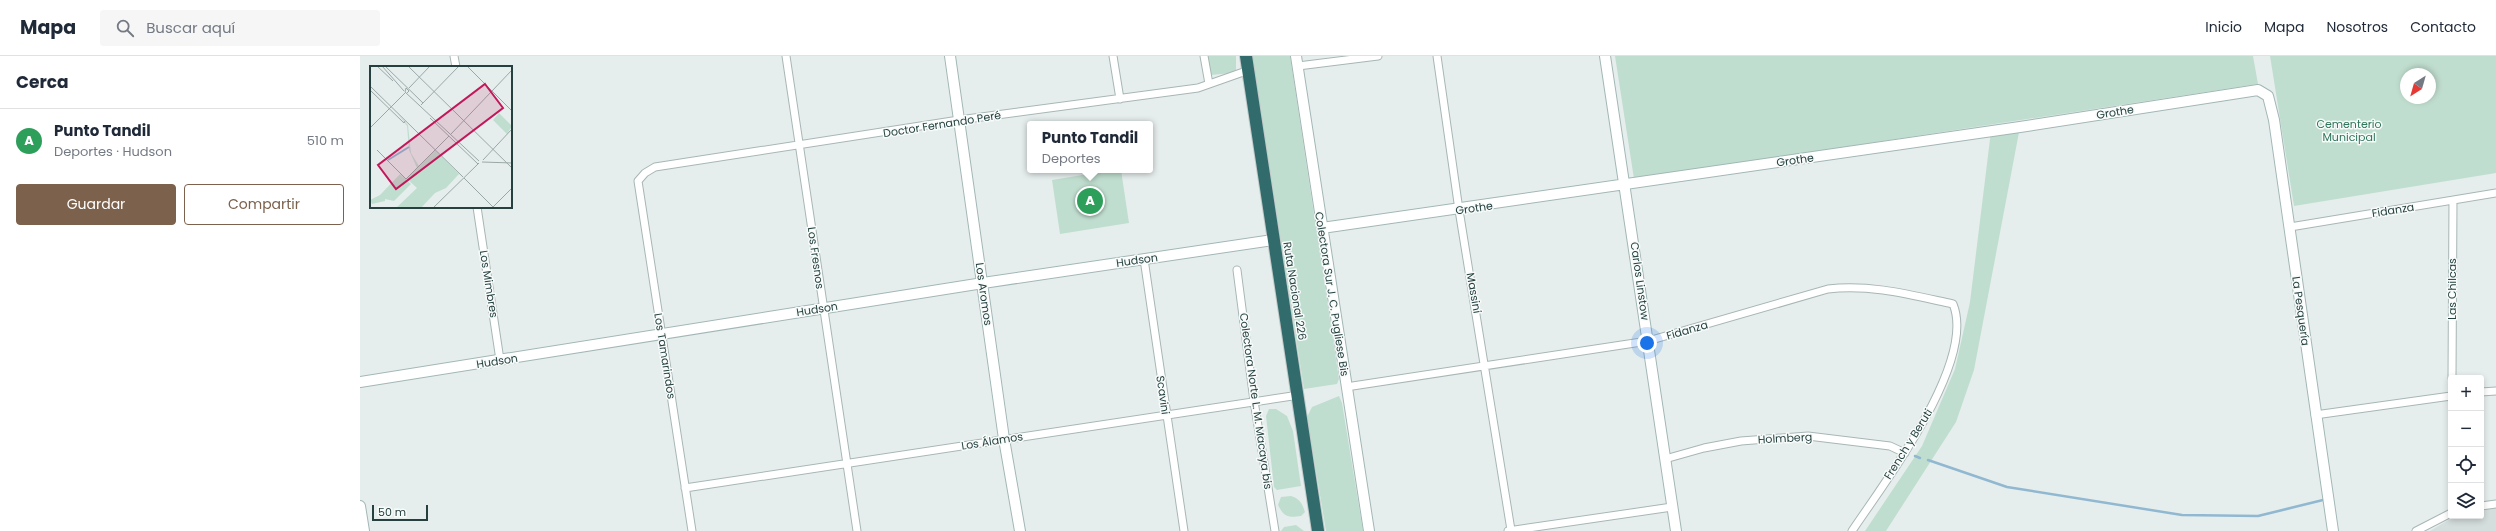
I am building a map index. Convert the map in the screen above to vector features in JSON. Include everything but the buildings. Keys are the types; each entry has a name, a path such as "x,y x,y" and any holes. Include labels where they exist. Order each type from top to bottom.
{"highway":[{"name":"Ruta Nacional 226","path":"1246,56 1299,394 1318,531"}],"street":[{"path":"454,56 456,66"},
{"name":"Los Fresnos","path":"786,56 857,531"},
{"name":"Los Aromos","path":"950,56 1004,438 1020,531"},
{"path":"1113,56 1120,99"},
{"path":"1204,56 1209,84"},
{"path":"1297,61 1378,56"},
{"name":"Massini","path":"1437,56 1459,210 1486,366 1509,531"},
{"name":"Carlos Linstow","path":"1605,56 1626,185 1676,531"},
{"name":"Colectora Sur J. C. Pugliese Bis","path":"1297,61 1369,531"},
{"name":"Doctor Fernando Peré","path":"638,181 645,173 655,167 799,146 959,120 1120,99 1209,84 1248,70"},
{"name":"Grothe","path":"1322,228 1459,210 2258,90 2266,92"},
{"name":"La Pesquería","path":"2266,92 2274,120 2315,415 2333,531"},
{"name":"Los Tamarindos","path":"638,181 692,531"},
{"name":"Fidanza","path":"2290,227 2496,193"},
{"name":"Las Chilcas","path":"2452,375 2453,200"},
{"name":"Los Mimbres","path":"477,208 500,360"},
{"name":"Hudson","path":"360,382 983,283 1274,240"},
{"name":"Scavini","path":"1144,259 1184,531"},
{"name":"Colectora Norte L. M. Macaya bis","path":"1237,270 1254,401 1275,531"},
{"name":"Fidanza","path":"1346,387 1648,341 1833,288 1887,290 1953,304"},
{"name":"French y Beruti","path":"1852,531 1926,418 1954,347 1957,314 1953,304"},
{"path":"2484,392 2496,390"},
{"name":"Los Álamos","path":"685,488 1299,394"},
{"path":"2315,415 2448,396"},
{"name":"Holmberg","path":"1665,459 1704,448 1741,441 1808,436 1890,446 1904,453"},
{"path":"2484,506 2496,504"},
{"path":"360,506 364,531"},
{"path":"1509,531 1672,507"},
{"path":"2416,531 2448,515"}],"shaded area":[{"path":"2496,502 2496,531 2430,531 2450,519 2484,519 2484,504"}],"green space":[{"path":"1206,56 1236,56 1236,70 1232,73 1211,75"},
{"path":"1252,56 1290,56 1339,379 1337,384 1304,389"},
{"path":"1615,56 2253,56 2258,84 1634,179"},
{"name":"Cementerio Municipal","path":"2270,56 2496,56 2496,173 2294,206"},
{"path":"2020,127 1974,370 1956,422 1886,531 1865,531 1922,446 1955,369 1970,302 1991,131"},
{"path":"1095,173 1121,173 1129,223 1060,234 1052,180"},
{"path":"1339,396 1342,403 1363,531 1326,531 1307,417 1312,407"},
{"path":"1269,409 1276,409 1287,416 1293,431 1301,486 1277,490 1274,487 1266,416"},
{"path":"1291,496 1299,500 1303,506 1305,512 1301,516 1287,516 1282,512 1278,505 1281,497"},
{"path":"1296,525 1304,531 1281,531 1284,527"}],"waterway":[{"path":"1915,456 1920,458"},
{"path":"1928,460 2007,487 2182,515 2258,516 2323,500"}],"place":[{"name":"Punto Tandil","path":"1090,201"}]}
